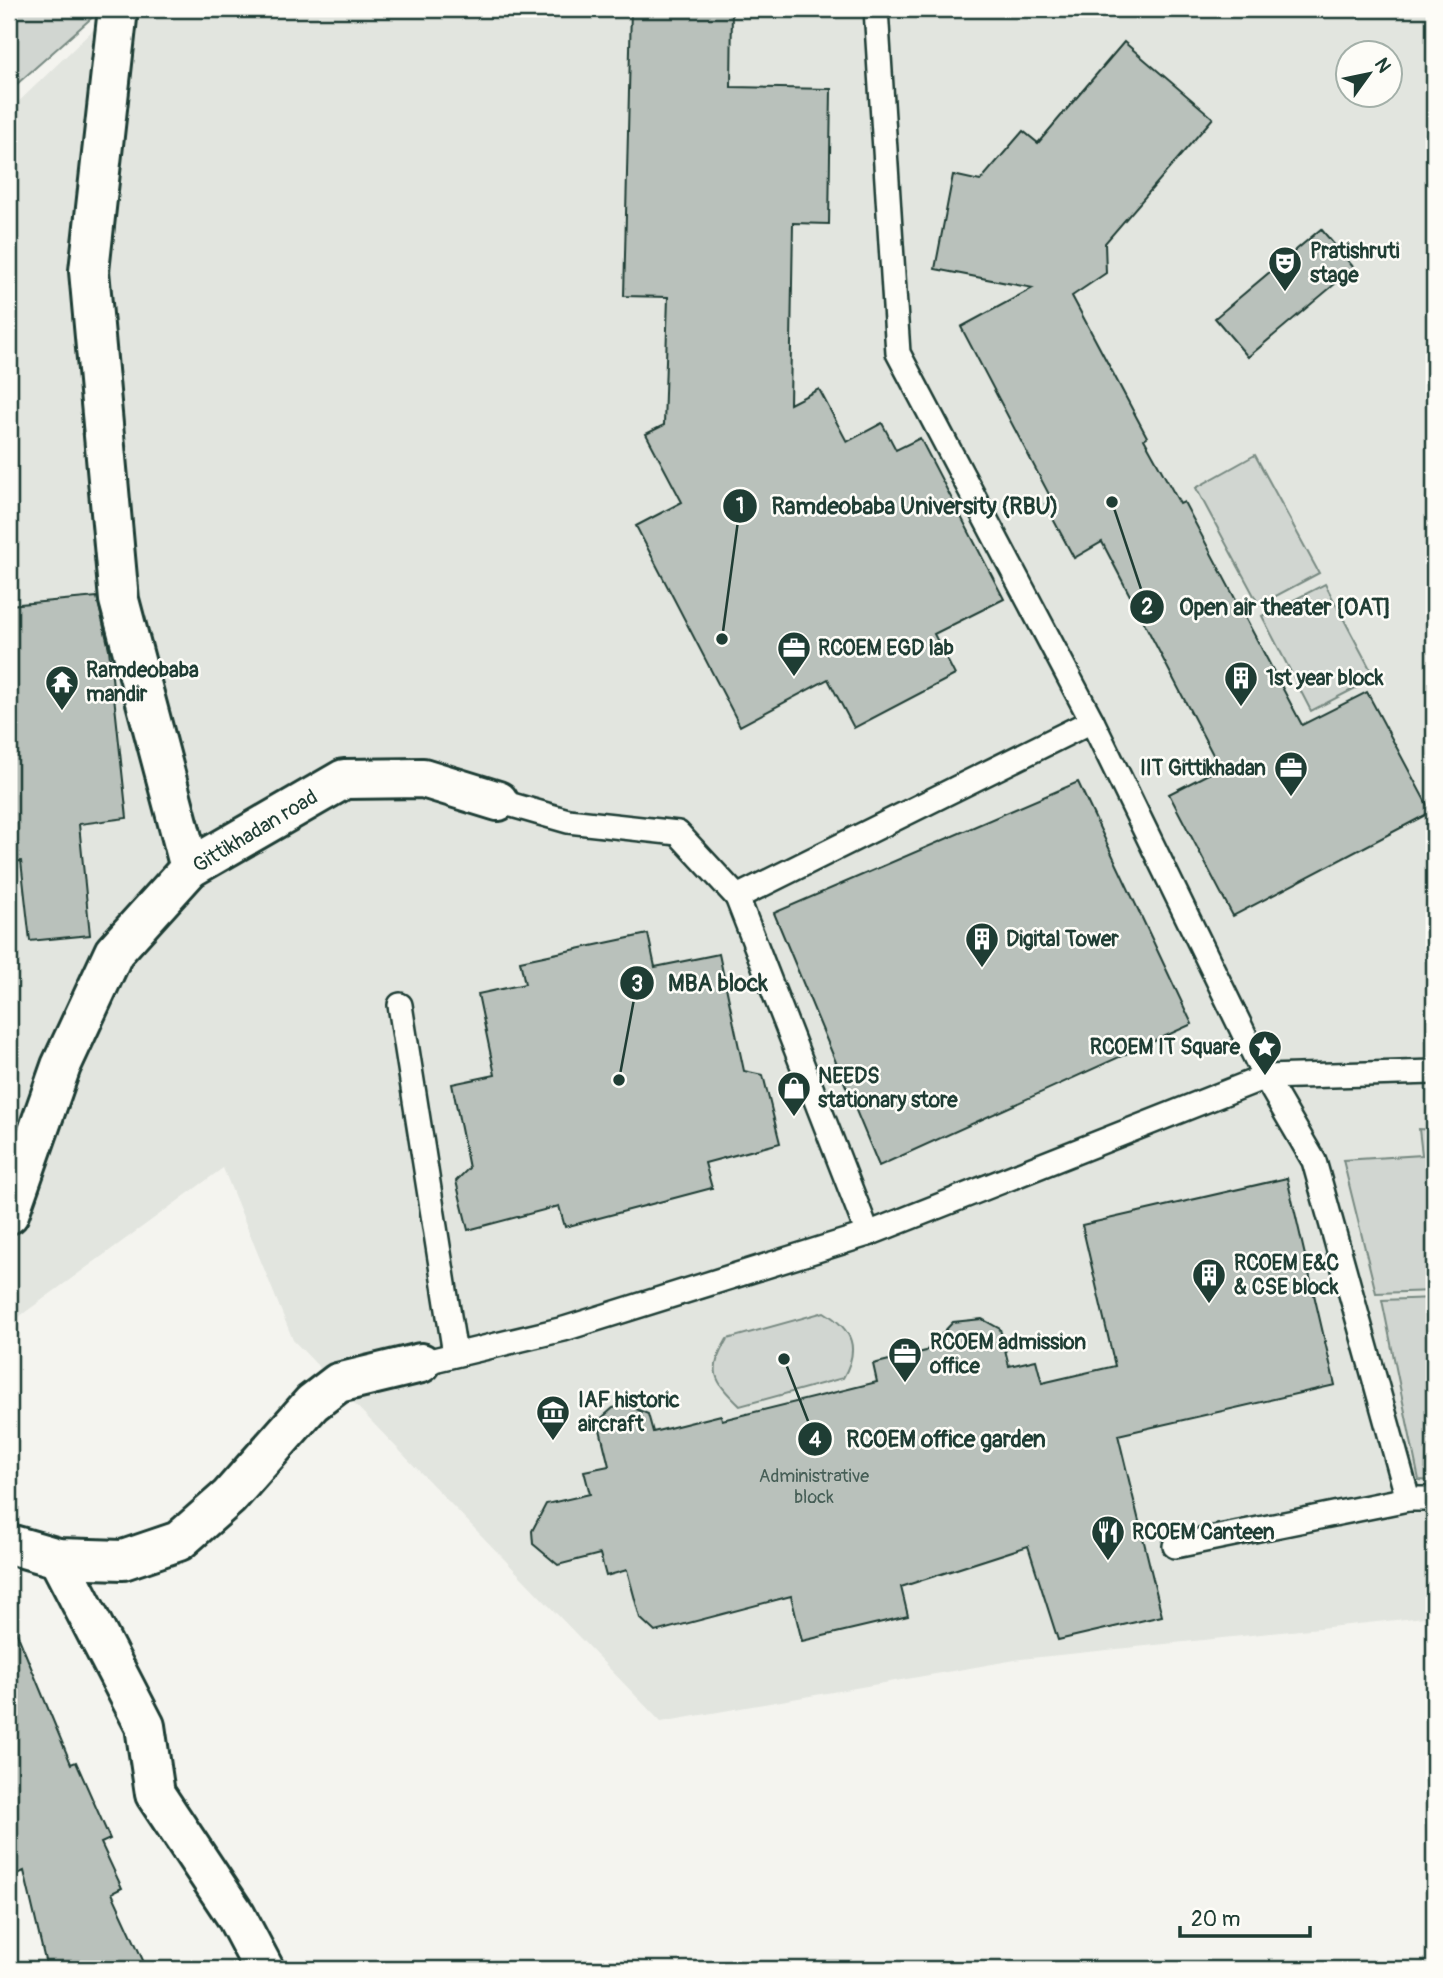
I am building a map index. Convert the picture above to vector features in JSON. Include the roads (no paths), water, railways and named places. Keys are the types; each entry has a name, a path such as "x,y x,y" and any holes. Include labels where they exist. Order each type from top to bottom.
{"street":[{"path":"118,9 89,271 119,600 190,868"},
{"name":"Gittikhadan road","path":"9,1214 61,1066 114,952 190,868 344,779 423,778 498,801"},
{"path":"9,1544 58,1558 123,1560 179,1541 229,1497 312,1403 338,1383 438,1359"},
{"path":"58,1558 145,1726 155,1794 236,1916 264,1969"}],"lane":[{"path":"876,9 898,353 1092,721 1265,1077 1314,1161 1408,1499"},
{"path":"737,897 1092,721"},
{"path":"498,801 568,821 678,833 737,897 868,1234"},
{"path":"400,1005 438,1359 564,1329 868,1234 1265,1077 1434,1072"},
{"path":"1175,1546 1408,1499 1434,1499"}],"place":[{"name":"Pratishruti stage","path":"1285,293"},
{"name":"Open air theater [OAT]","path":"1112,502"},
{"name":"Ramdeobaba University (RBU)","path":"722,639"},
{"name":"RCOEM EGD lab","path":"794,678"},
{"name":"1st year block","path":"1241,708"},
{"name":"Ramdeobaba mandir","path":"62,712"},
{"name":"IIT Gittikhadan","path":"1291,798"},
{"name":"Digital Tower","path":"982,969"},
{"name":"RCOEM IT Square","path":"1265,1077"},
{"name":"MBA block","path":"619,1080"},
{"name":"NEEDS stationary store","path":"794,1118"},
{"name":"RCOEM E&C & CSE block","path":"1209,1305"},
{"name":"RCOEM office garden","path":"784,1359"},
{"name":"RCOEM admission office","path":"905,1384"},
{"name":"IAF historic aircraft","path":"553,1442"},
{"name":"RCOEM Canteen","path":"1108,1562"}]}
